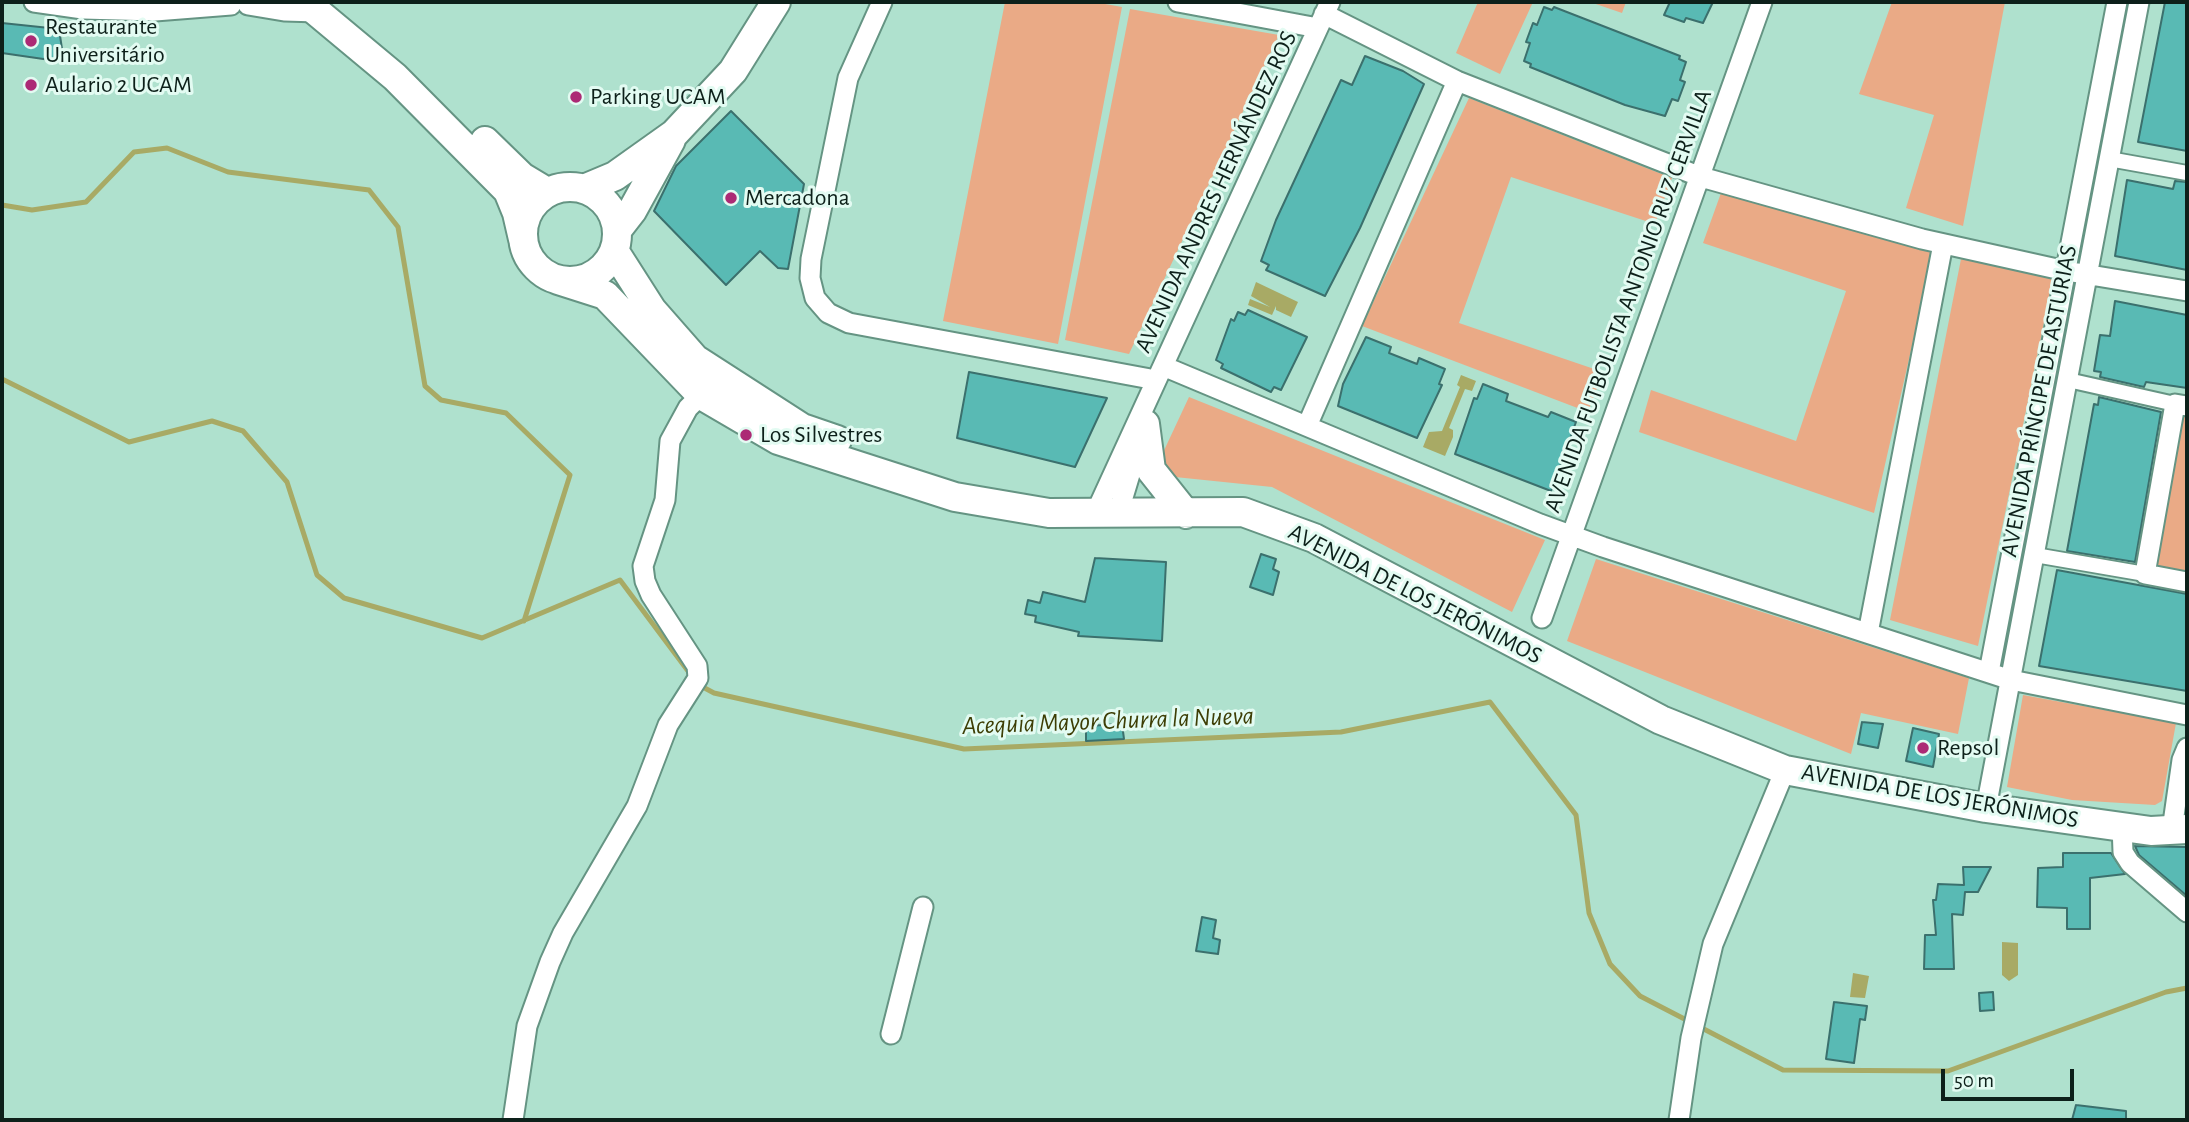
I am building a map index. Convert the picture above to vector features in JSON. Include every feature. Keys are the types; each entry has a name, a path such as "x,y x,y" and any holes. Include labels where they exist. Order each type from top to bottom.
{"main road":[{"path":"523,239 528,212 547,192 559,188 584,189 615,176 674,134 733,71 776,2"},
{"path":"318,5 407,67 522,177 547,192"},
{"path":"318,5 396,77 508,191 534,265 558,280 604,295 703,382"},
{"path":"558,280 585,280 598,274 674,134"},
{"path":"584,189 607,204 616,240 666,329 703,382"},
{"name":"AVENIDA DE LOS JERÓNIMOS","path":"703,382 802,428 1034,510 1107,514 1243,512 1314,538 1661,720 1785,770 1986,808 2151,831 2180,829"},
{"path":"1145,413 1151,470 1186,514"}],"street":[{"path":"34,2 83,9 155,11 240,3 284,11 318,5"},
{"path":"882,2 848,78 811,259 810,278 815,298 828,313 849,323 1160,373 1307,426 1570,535 2011,680 2187,715"},
{"path":"1178,2 1324,15 1457,81 1701,177 1943,244 2066,271 2187,291"},
{"name":"AVENIDA FUTBOLISTA ANTONIO RUZ CERVILLA","path":"1542,618 1762,2"},
{"name":"AVENIDA PRÍNCIPE DE ASTURIAS","path":"1989,672 2117,2"},
{"name":"AVENIDA PRÍNCIPE DE ASTURIAS","path":"1986,808 2139,2"},
{"name":"AVENIDA ANDRES HERNÁNDEZ ROS","path":"1107,514 1160,373 1324,15"},
{"path":"1307,426 1457,81"},
{"path":"2109,159 2187,173"},
{"path":"1868,633 1943,244"},
{"path":"2068,380 2181,405 2145,574"},
{"path":"513,1120 527,1026 550,962 587,889 632,816 647,786 668,725 695,683 697,666 651,595 643,566 665,500 670,441 703,382"},
{"path":"2035,555 2187,582"},
{"path":"2180,829 2182,760 2187,748"},
{"path":"1679,1120 1691,1038 1713,944 1785,770"},
{"path":"2122,825 2123,852 2130,863 2187,912"},
{"path":"891,1034 923,906"}],"shaded area":[{"path":"1005,2 1094,2 1122,7 1058,344 943,321"},
{"path":"1478,2 1533,2 1500,74 1456,53"},
{"path":"1590,2 1626,2 1622,13"},
{"path":"1892,2 2005,2 1963,226 1906,208 1934,115 1859,94"},
{"path":"1130,9 1279,35 1129,354 1065,340"},
{"path":"1469,98 1672,178 1655,224 1511,177 1459,323 1603,372 1588,412 1362,326"},
{"path":"1721,193 1934,249 1874,513 1639,432 1651,390 1796,441 1846,291 1703,243"},
{"path":"1961,259 2053,278 1978,646 1890,620"},
{"path":"1256,282 1298,302 1291,317 1276,310 1276,306 1272,315 1248,305 1250,299 1270,307 1251,296"},
{"path":"1461,375 1476,381 1472,391 1465,389 1449,428 1453,430 1453,437 1445,456 1423,447 1429,432 1442,431 1460,387 1457,385"},
{"path":"1189,397 1545,540 1512,612 1272,487 1175,477 1160,459"},
{"path":"2181,413 2187,415 2187,577 2151,570"},
{"path":"1596,559 1969,678 1958,734 1861,713 1851,754 1567,641"},
{"path":"2023,695 2176,723 2162,801 2155,805 2072,800 2007,787"},
{"path":"2002,942 2018,943 2018,975 2009,981 2002,975"},
{"path":"1853,973 1869,976 1865,998 1850,997"}],"building":[{"path":"1670,2 1713,2 1703,23 1686,18 1684,22 1664,15"},
{"path":"2165,2 2187,2 2187,151 2138,142"},
{"path":"1544,7 1552,10 1554,7 1680,56 1679,59 1686,62 1680,80 1685,82 1678,101 1672,99 1665,116 1625,105 1530,67 1531,64 1524,61 1530,43 1526,42 1533,23 1537,25"},
{"name":"Restaurante Universitário","path":"2,23 59,29 64,62 2,53"},
{"path":"1365,56 1403,71 1424,84 1360,228 1325,296 1266,270 1269,265 1261,261 1276,220 1341,80 1352,85"},
{"name":"Mercadona","path":"731,111 804,184 788,269 778,268 760,251 726,285 654,211 676,166"},
{"path":"2127,180 2173,189 2175,181 2187,182 2187,270 2115,256"},
{"path":"2115,301 2187,315 2187,388 2146,382 2144,387 2100,377 2101,372 2094,371 2100,335 2110,336"},
{"path":"1248,310 1307,337 1281,390 1274,387 1271,392 1221,368 1223,364 1216,360 1231,319 1234,321 1238,312 1245,315"},
{"path":"1366,337 1391,347 1389,353 1417,364 1419,358 1445,369 1439,384 1442,385 1417,438 1338,406 1343,384"},
{"path":"969,372 1107,398 1075,467 957,438"},
{"path":"1483,384 1508,394 1506,401 1548,417 1551,412 1576,422 1551,491 1455,454 1474,398 1477,399"},
{"path":"2099,397 2161,412 2135,562 2067,551 2094,404 2098,405"},
{"path":"1261,554 1276,559 1273,569 1279,572 1273,595 1250,587"},
{"path":"1095,558 1166,562 1162,641 1078,636 1079,632 1035,622 1036,616 1025,614 1028,600 1040,603 1043,592 1085,602"},
{"path":"2057,570 2187,594 2187,691 2039,666"},
{"path":"1862,722 1883,724 1878,748 1858,744"},
{"path":"1122,724 1124,739 1086,741 1086,726"},
{"name":"Repsol","path":"1913,728 1939,734 1933,767 1906,761"},
{"path":"2135,846 2187,847 2187,896 2139,855"},
{"path":"2063,853 2111,853 2125,874 2090,878 2090,929 2067,929 2067,908 2037,907 2038,868 2063,867"},
{"path":"1963,867 1991,867 1978,892 1965,892 1963,915 1952,914 1954,969 1924,969 1925,935 1936,935 1933,900 1936,900 1938,884 1964,885"},
{"path":"1202,917 1216,920 1213,938 1220,940 1218,954 1196,951"},
{"path":"1993,992 1994,1010 1980,1011 1979,993"},
{"path":"1834,1002 1867,1006 1865,1020 1860,1019 1854,1063 1826,1059"},
{"path":"2076,1105 2126,1111 2126,1120 2072,1120"}],"waterway":[{"path":"2,205 32,210 86,202 134,152 167,148 228,172 369,190 398,227 425,386 441,400 506,413 570,475 524,621"},
{"name":"Acequia Mayor Churra la Nueva","path":"2,379 129,442 212,421 243,431 287,482 317,575 344,598 482,638 620,580 691,675"},
{"name":"Acequia Mayor Churra la Nueva","path":"699,685 714,693 964,749 1341,732 1490,702 1576,815 1589,913 1610,964 1640,996 1783,1070 1948,1071 2166,992 2187,988"}],"place":[{"name":"Restaurante Universitário","path":"31,41"},
{"name":"Aulario 2 UCAM","path":"31,85"},
{"name":"Parking UCAM","path":"576,97"},
{"name":"Mercadona","path":"731,198"},
{"name":"Los Silvestres","path":"746,435"},
{"name":"Repsol","path":"1923,748"}]}
